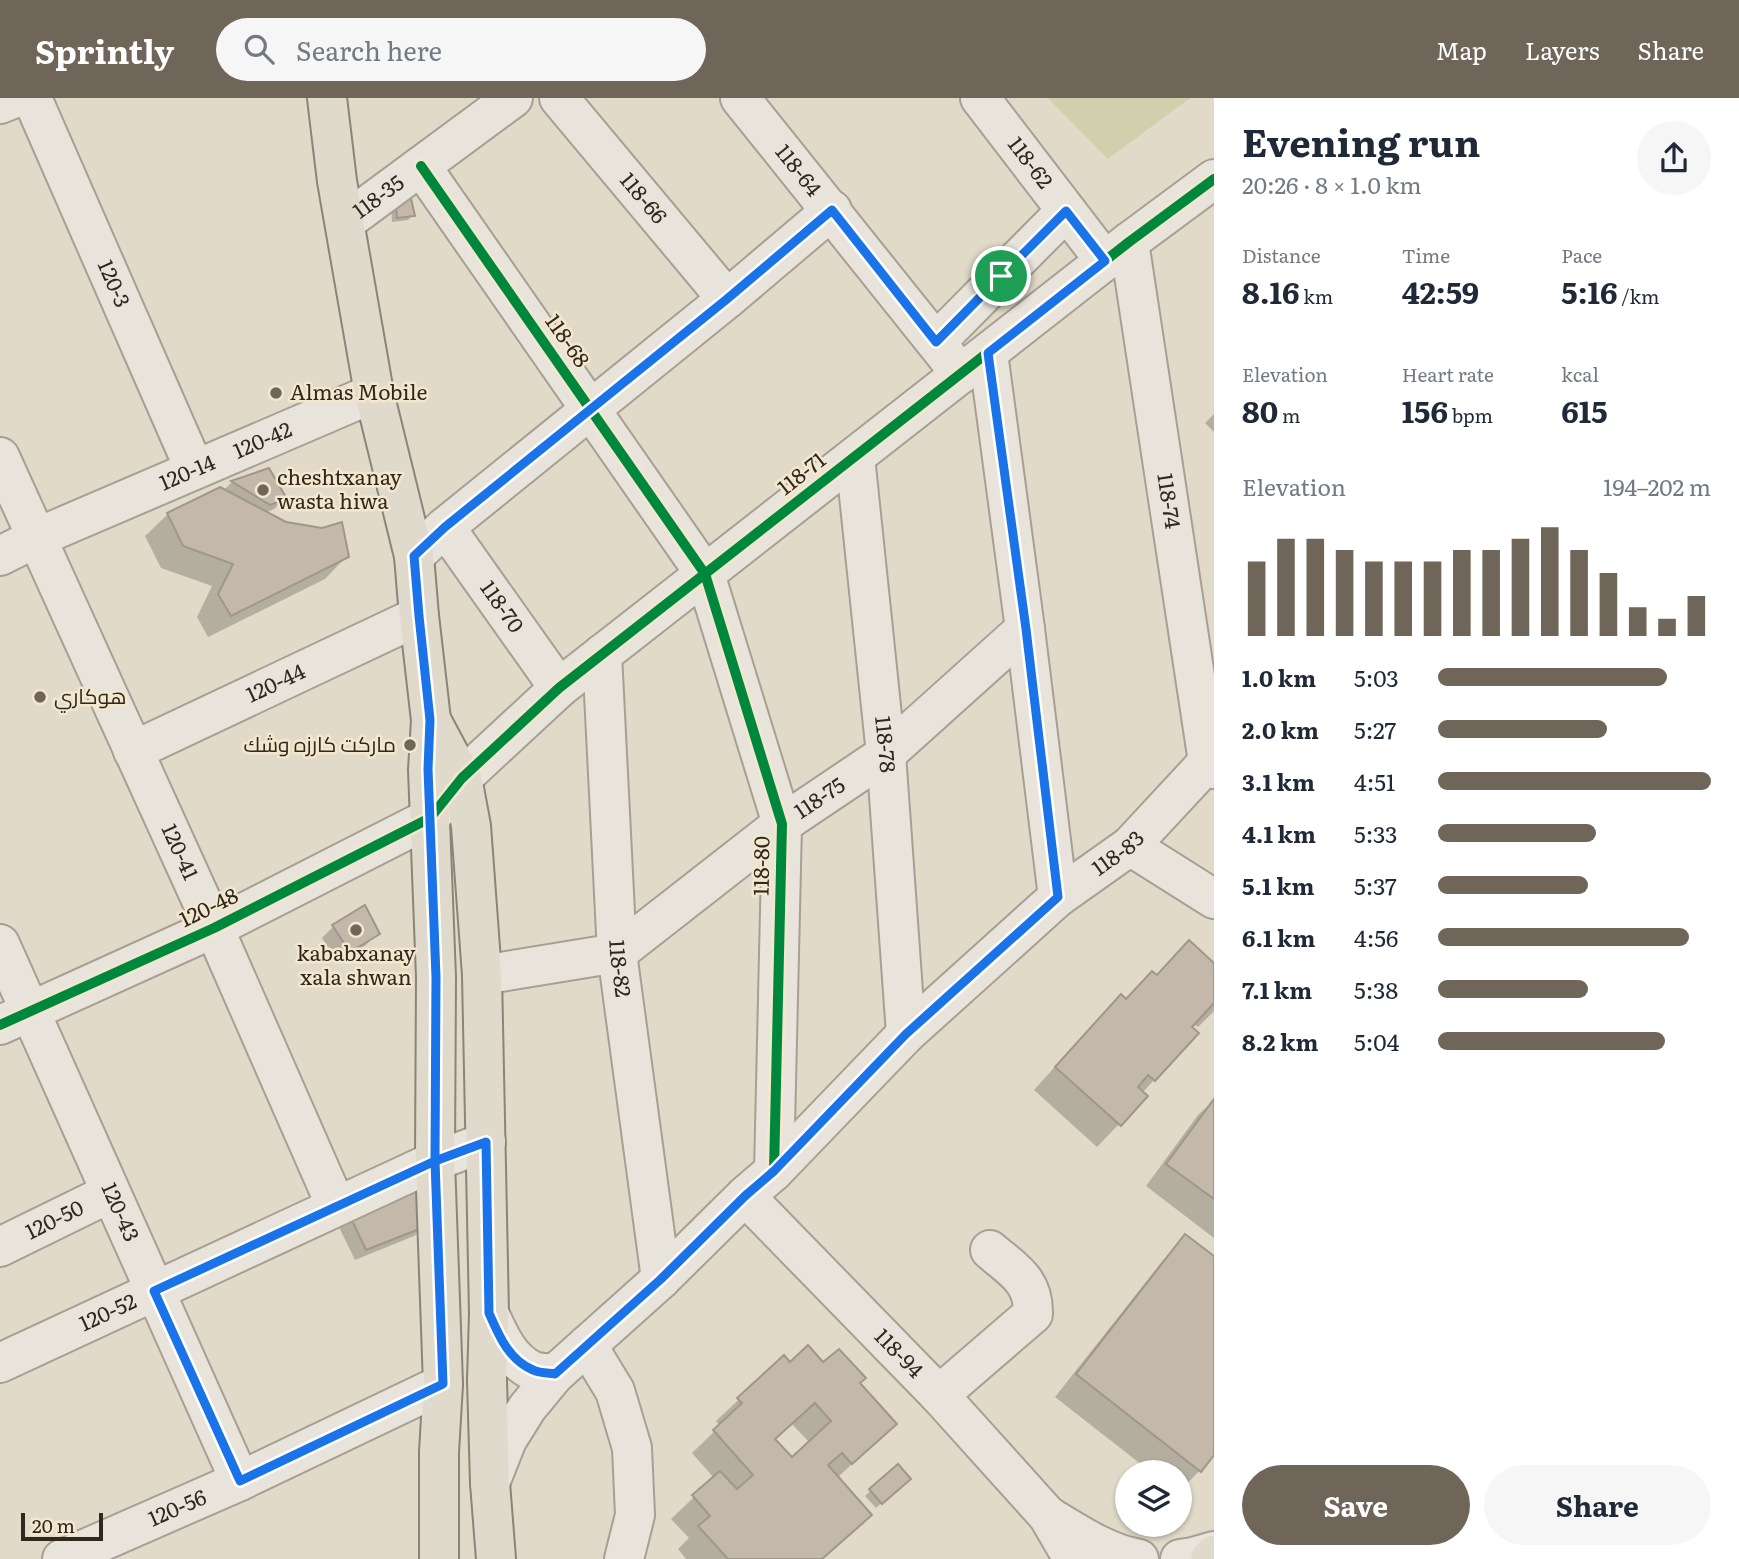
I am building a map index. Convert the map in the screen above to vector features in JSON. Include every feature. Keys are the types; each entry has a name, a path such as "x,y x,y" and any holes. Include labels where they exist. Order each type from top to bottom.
{"main road":[{"path":"327,98 337,181 374,393 414,556 430,720 428,769 436,977 435,1161 443,1384 439,1452 440,1551 496,1552 490,1483 487,1381 489,1313 482,975 471,826 462,778 430,720"},
{"path":"1210,1559 1214,1553"}],"street":[{"path":"0,104 15,98"},
{"name":"120-3","path":"32,98 194,468"},
{"name":"118-35","path":"345,222 513,98"},
{"name":"118-66","path":"559,98 727,299"},
{"name":"118-64","path":"740,98 936,342 974,363"},
{"name":"118-62","path":"980,98 1066,211 1117,251"},
{"name":"118-68","path":"421,166 705,574"},
{"name":"118-71","path":"430,818 462,778 559,688 1214,178"},
{"path":"414,556 445,527 727,299 832,210"},
{"path":"936,342 1066,211"},
{"name":"118-74","path":"1117,251 1212,763"},
{"path":"974,363 1026,629 1058,897"},
{"name":"120-42","path":"36,538 374,393"},
{"name":"120-14","path":"0,556 36,538 374,393"},
{"name":"120-41","path":"0,457 214,928 336,1206"},
{"name":"118-78","path":"855,457 886,754 906,1034"},
{"name":"118-70","path":"445,527 559,688"},
{"name":"118-80","path":"705,574 782,824 774,1171"},
{"name":"120-44","path":"132,751 419,616"},
{"name":"118-75","path":"482,975 617,953 782,824 886,754 1026,629"},
{"name":"118-82","path":"602,654 617,953 661,1279"},
{"name":"118-83","path":"490,1483 507,1440 527,1408 555,1374 661,1279 774,1171 906,1034 1058,897 1130,846 1212,763"},
{"name":"120-48","path":"15,1018 214,928 430,818"},
{"path":"1130,846 1214,900"},
{"name":"120-43","path":"0,944 15,1018 110,1193 240,1481"},
{"name":"120-52","path":"0,1363 336,1206 435,1161 486,1142"},
{"name":"120-50","path":"0,1247 110,1193"},
{"name":"118-94","path":"745,1196 939,1395 1048,1516"},
{"path":"939,1395 1033,1314 1034,1301 1027,1283 990,1250"},
{"path":"489,1313 500,1339 514,1358 534,1371 555,1374"},
{"path":"587,1345 615,1391 632,1448 635,1515 624,1559"},
{"name":"120-56","path":"62,1559 240,1481 443,1384"},
{"path":"1048,1516 1073,1559"},
{"path":"1048,1516 1104,1548 1125,1557 1139,1559"},
{"path":"1180,1559 1214,1553"}],"green space":[{"path":"1048,98 1190,98 1108,159"}],"building":[{"path":"409,190 415,216 397,218 395,195"},
{"name":"cheshtxanay wasta hiwa","path":"269,468 287,499 270,505 231,481"},
{"path":"220,487 286,522 322,528 342,522 349,557 231,616 218,594 233,564 183,546 167,513"},
{"name":"kababxanay xala shwan","path":"365,905 380,934 350,952 332,925"},
{"path":"1189,940 1214,963 1214,1003 1192,1027 1199,1033 1155,1081 1148,1075 1138,1087 1148,1096 1121,1126 1055,1067 1121,994 1126,999 1152,971 1157,975"},
{"path":"1214,1099 1214,1199 1166,1164"},
{"path":"426,1176 427,1226 366,1250 348,1212"},
{"path":"1185,1234 1214,1256 1214,1455 1201,1472 1192,1465 1192,1460 1186,1460 1076,1374"},
{"path":"808,1345 823,1362 839,1349 866,1378 860,1383 897,1424 852,1464 842,1453 828,1465 872,1515 822,1559 728,1559 698,1526 710,1516 692,1495 720,1471 737,1489 753,1475 713,1430 742,1403 737,1398 784,1355 790,1362","holes":["815,1403 831,1421 792,1457 775,1439"]},
{"path":"898,1464 911,1479 882,1504 869,1489"}],"cycle path":[{"path":"421,166 705,574 782,824 774,1171"},
{"path":"0,1025 214,928 430,818 462,778 559,688 1129,242 1214,179"}],"place":[{"name":"Almas Mobile","path":"276,393"},
{"name":"cheshtxanay wasta hiwa","path":"263,490"},
{"name":"هوكاري","path":"40,697"},
{"name":"ماركت كارزه وشك","path":"410,745"},
{"name":"kababxanay xala shwan","path":"356,930"}],"route":[{"path":"1001,276 936,342 832,210 727,299 445,527 414,556 430,720 428,769 436,977 435,1161 154,1291 240,1481 443,1384 435,1161 486,1142 489,1313 500,1339 514,1358 534,1371 555,1374 661,1279 774,1171 906,1034 1058,897 1026,629 988,353 1105,261 1066,211 1001,276"}]}
